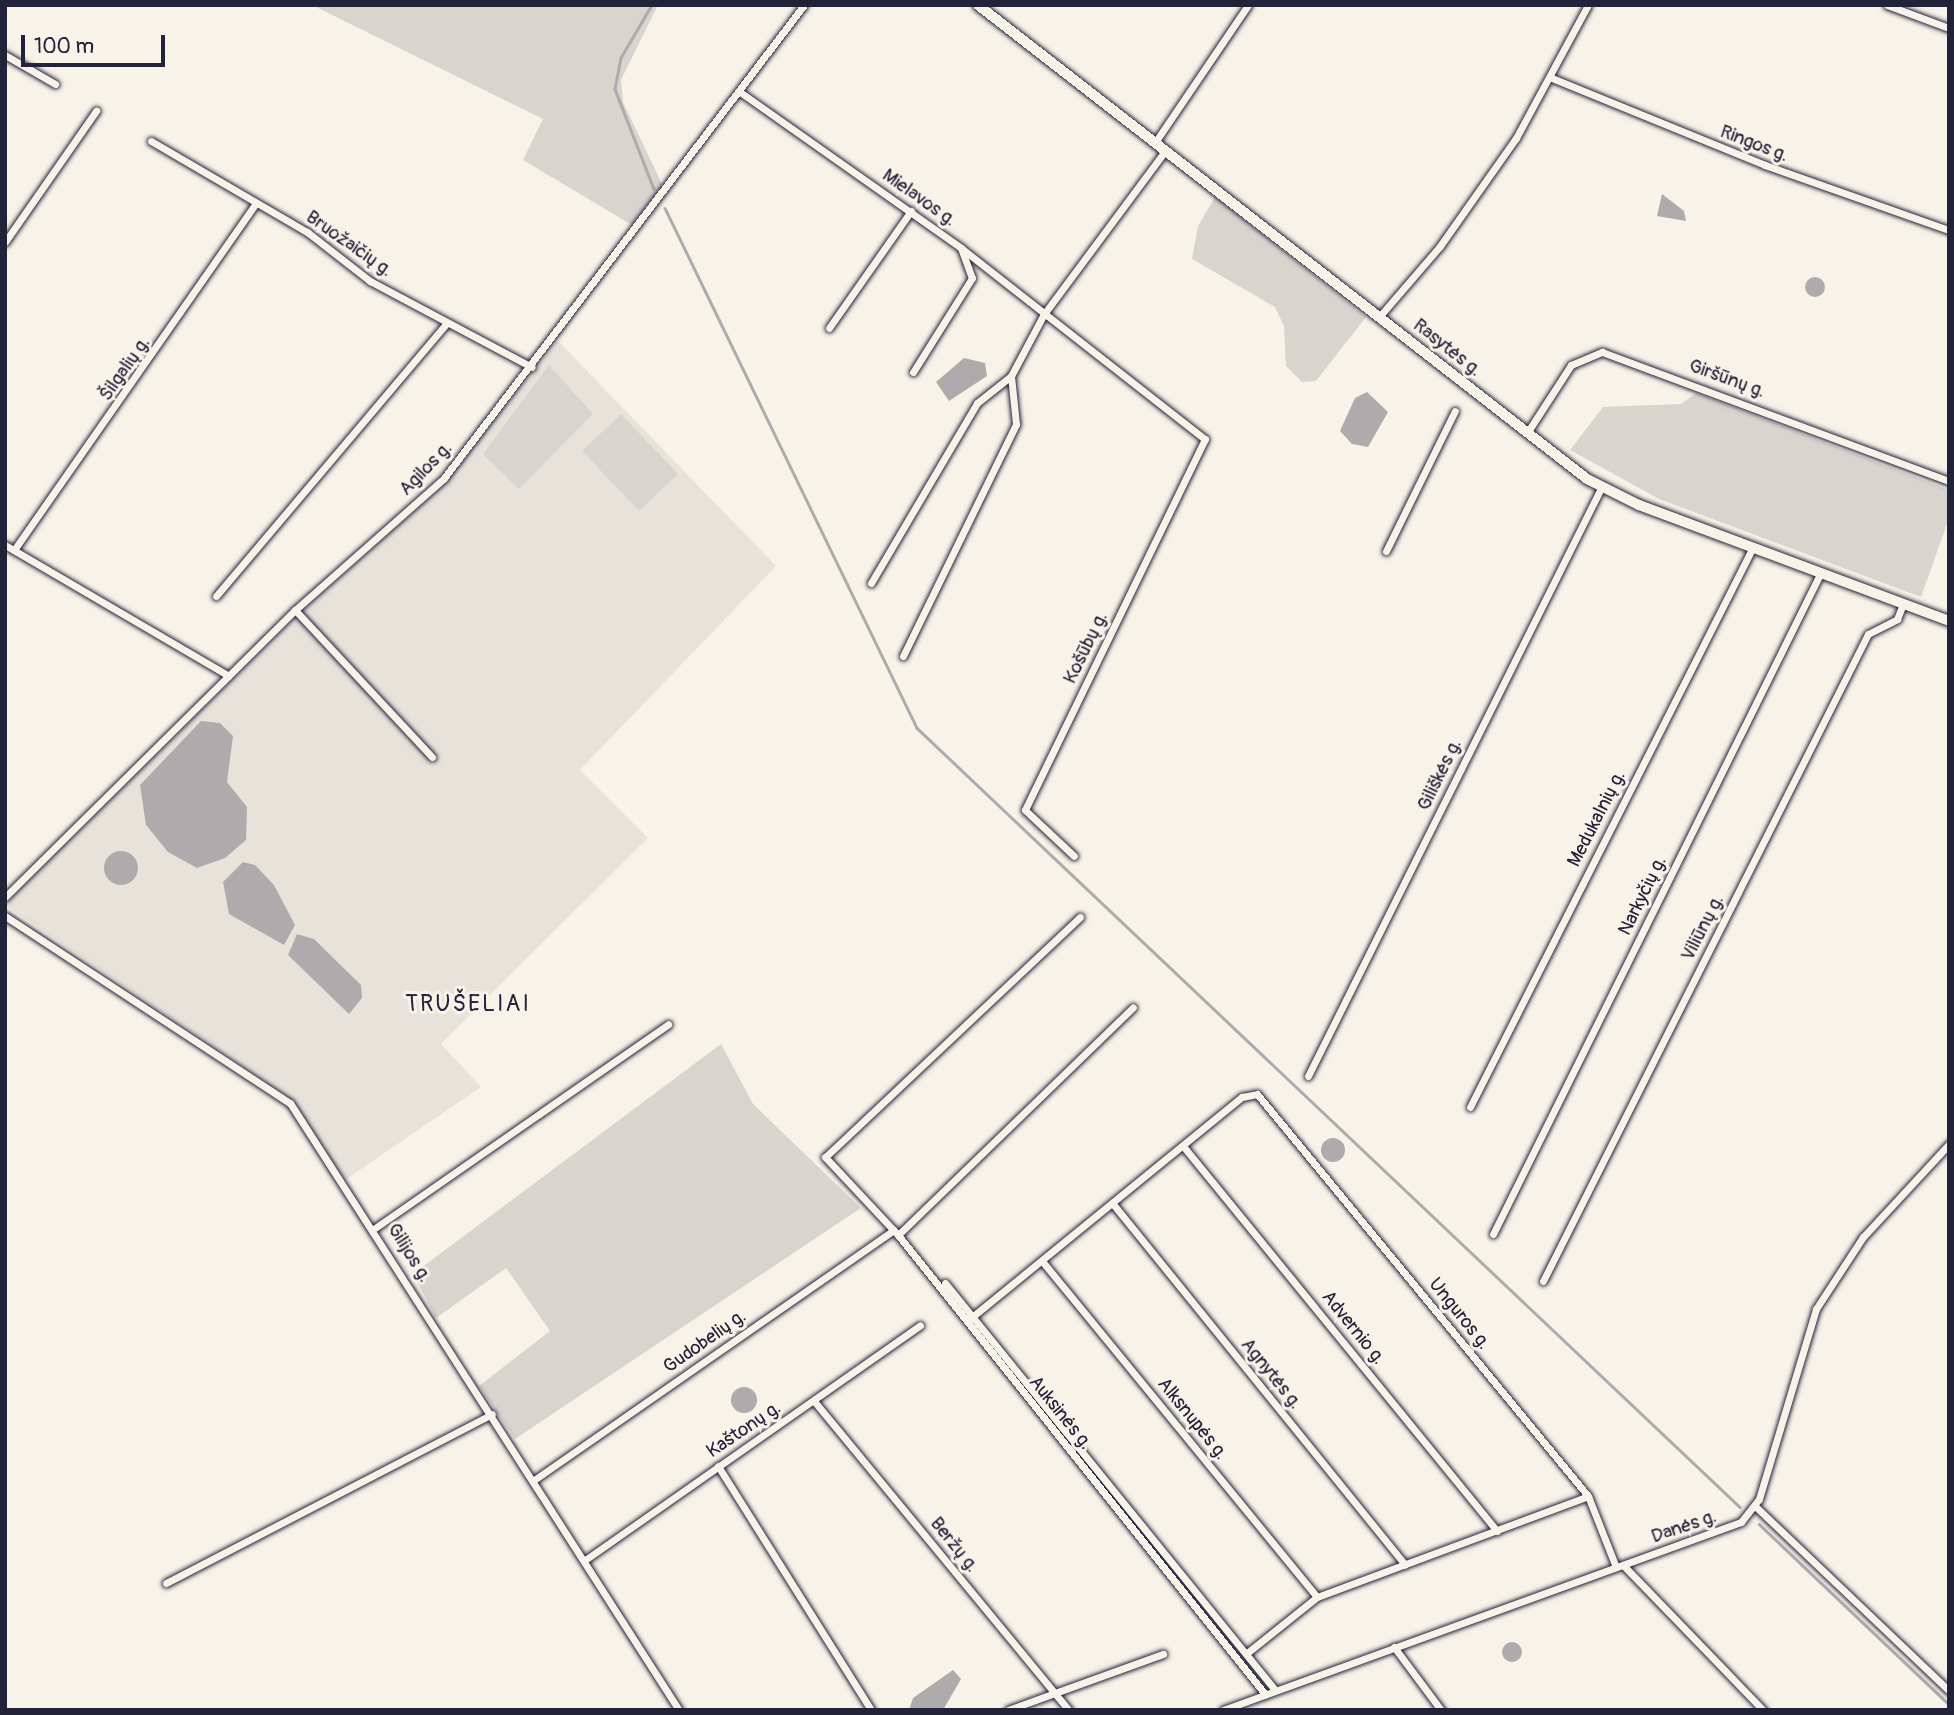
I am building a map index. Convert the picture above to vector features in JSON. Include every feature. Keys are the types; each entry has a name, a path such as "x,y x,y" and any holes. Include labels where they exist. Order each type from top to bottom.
{"main road":[{"name":"Rasytės g.","path":"978,5 1601,488 1949,621"}],"street":[{"name":"Agilos g.","path":"5,897 295,610 444,478 532,368 804,5"},
{"path":"1156,141 1248,5"},
{"path":"1379,317 1440,246 1552,78 1588,5"},
{"path":"1887,5 1949,28"},
{"path":"5,55 55,84"},
{"name":"Ringos g.","path":"1552,78 1765,165 1949,230"},
{"name":"Mielavos g.","path":"740,92 961,248 972,278 914,372"},
{"path":"5,242 96,111"},
{"name":"Bruožaičių g.","path":"151,141 256,203 370,281 532,368"},
{"path":"872,583 976,403 1012,376 1044,314 1166,150"},
{"name":"Šilgalių g.","path":"14,550 256,203"},
{"path":"829,328 911,211"},
{"path":"961,248 1044,314"},
{"name":"Košūbų g.","path":"1044,314 1205,439 1025,810 1074,856"},
{"path":"216,596 447,323"},
{"name":"Giršūnų g.","path":"1527,433 1571,365 1602,352 1949,481"},
{"path":"902,656 1016,424 1012,376"},
{"path":"1386,551 1455,411"},
{"name":"Giliškės g.","path":"1308,1076 1601,488"},
{"path":"5,545 229,676"},
{"name":"Medukalnių g.","path":"1470,1107 1752,547"},
{"name":"Narkyčių g.","path":"1493,1234 1821,572"},
{"name":"Viliūnų g.","path":"1543,1281 1868,634 1897,619 1903,604"},
{"path":"295,610 432,757"},
{"name":"Gilijos g.","path":"5,916 290,1103 374,1228 678,1710"},
{"name":"Auksinės g.","path":"1080,917 825,1157 896,1232 1265,1694"},
{"name":"Gudobelių g.","path":"534,1480 896,1232 1133,1007"},
{"path":"374,1228 668,1024"},
{"name":"Unguros g.","path":"1184,1146 1242,1097 1257,1094 1588,1496 1620,1566"},
{"path":"1949,1144 1888,1206 1816,1309 1755,1506 1949,1691"},
{"path":"972,1317 1184,1146"},
{"name":"Advernio g.","path":"1184,1146 1497,1531"},
{"name":"Agnytės g.","path":"1112,1204 1405,1564"},
{"name":"Alksnupės g.","path":"1042,1261 1317,1597"},
{"path":"944,1283 1275,1690"},
{"name":"Kaštonų g.","path":"585,1560 920,1325"},
{"name":"Beržų g.","path":"814,1401 1069,1710"},
{"path":"166,1583 492,1413"},
{"path":"718,1466 872,1710"},
{"path":"1247,1653 1317,1597 1588,1496"},
{"name":"Danės g.","path":"1223,1710 1728,1528 1755,1506"},
{"path":"1620,1566 1763,1710"},
{"path":"1394,1647 1441,1710"},
{"path":"1008,1710 1163,1654"}],"shaded area":[{"path":"312,5 658,5 621,80 623,102 663,186 632,225 523,160 543,119"},
{"path":"1662,194 1684,211 1686,221 1657,216"},
{"path":"1215,197 1366,317 1316,381 1302,382 1286,366 1284,326 1275,307 1192,259 1198,226"},
{"path":"1811,277 1819,277 1825,287 1819,297 1811,297 1805,291 1805,283"},
{"path":"558,341 776,566 580,770 648,838 441,1044 481,1087 345,1180 287,1096 5,905 308,606 441,488"},
{"path":"964,358 985,363 987,376 949,401 936,382"},
{"path":"549,365 593,414 519,489 483,454"},
{"path":"1367,392 1388,412 1368,447 1352,444 1340,431 1355,398"},
{"path":"1696,393 1949,490 1949,518 1921,597 1659,499 1570,450 1603,407 1681,404"},
{"path":"621,414 678,474 639,511 582,451"},
{"path":"201,721 220,723 233,736 227,782 247,807 246,840 225,858 197,868 168,852 146,825 140,785"},
{"path":"121,851 133,856 138,868 133,880 121,885 109,880 104,868 109,856"},
{"path":"243,862 255,865 274,885 295,925 284,945 229,914 223,882"},
{"path":"297,934 314,939 361,985 362,998 349,1014 288,955"},
{"path":"721,1044 753,1104 861,1208 515,1439 479,1386 550,1331 506,1268 436,1318 413,1274"},
{"path":"1333,1138 1342,1141 1345,1150 1342,1159 1333,1162 1324,1159 1321,1150 1324,1141"},
{"path":"744,1387 754,1390 757,1400 754,1410 744,1413 734,1410 731,1400 734,1390"},
{"path":"1508,1642 1516,1642 1522,1652 1516,1662 1508,1662 1502,1656 1502,1648"},
{"path":"953,1670 961,1679 943,1710 909,1710 913,1698"}],"waterway":[{"path":"652,5 621,58 615,89 654,189"},
{"path":"665,208 917,728 1740,1507"},
{"path":"1759,1524 1949,1704"}],"district":[{"name":"TRUŠELIAI","path":"468,1004"}]}
